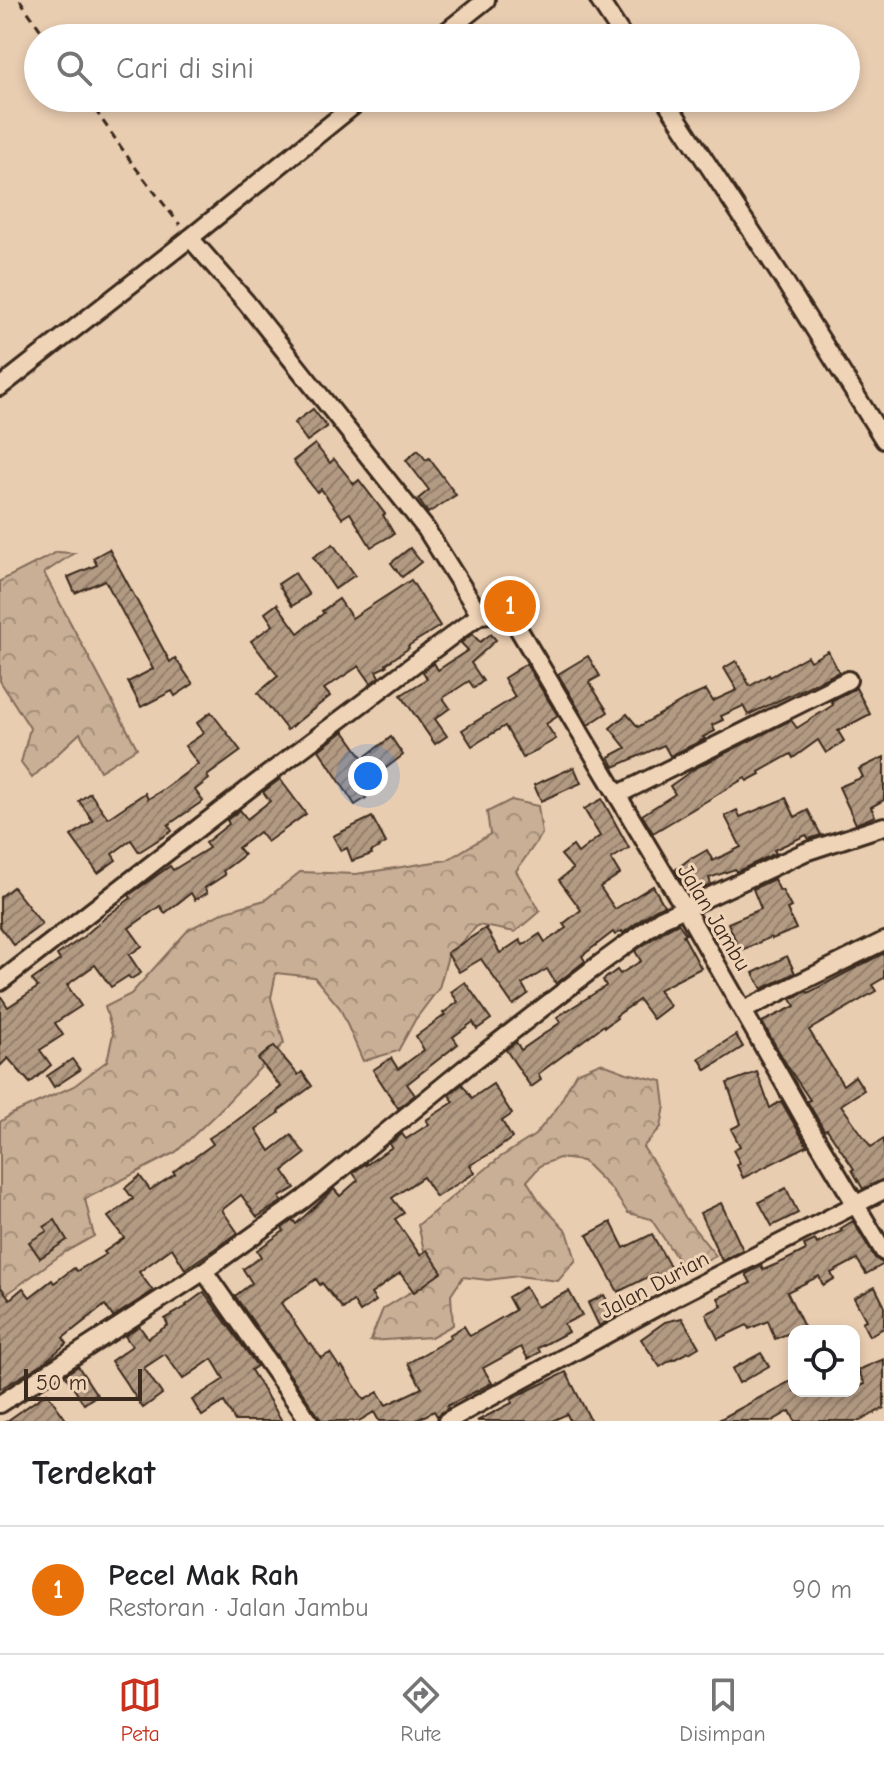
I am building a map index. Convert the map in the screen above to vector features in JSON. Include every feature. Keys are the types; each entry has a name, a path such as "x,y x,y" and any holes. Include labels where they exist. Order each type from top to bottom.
{"street":[{"path":"456,24 486,0"},
{"path":"599,0 615,24"},
{"path":"0,387 346,112"},
{"path":"673,112 884,440"},
{"path":"0,982 230,803 480,615 426,529 246,302 190,238"},
{"name":"Jalan Jambu","path":"480,615 500,613 516,625 884,1252"},
{"path":"617,795 848,680"},
{"path":"0,1404 204,1271 304,1199 470,1064 661,919 805,852 884,826"},
{"path":"744,1010 884,941"},
{"name":"Jalan Durian","path":"447,1421 675,1297 884,1190"},
{"path":"204,1271 309,1421"}],"path":[{"path":"20,0 36,24"},
{"path":"97,112 190,238"}],"green space":[{"path":"57,552 74,553 44,573 137,748 100,771 80,733 32,778 21,763 30,728 0,681 0,581"},
{"path":"511,800 538,806 542,834 516,871 540,911 515,932 478,925 448,956 439,988 415,1020 398,1051 363,1061 340,1008 314,977 276,973 271,998 284,1043 176,1152 85,1199 94,1236 62,1254 0,1299 0,1122 74,1086 107,1061 113,1034 105,1007 131,994 189,929 226,911 265,900 300,872 356,874 447,860 490,834 487,812"},
{"path":"600,1063 662,1081 665,1106 661,1127 643,1147 685,1217 716,1256 686,1272 651,1219 628,1213 612,1190 583,1161 559,1158 541,1165 527,1181 542,1205 567,1231 576,1260 558,1281 518,1276 488,1280 463,1277 451,1295 453,1325 431,1337 370,1341 383,1309 414,1290 428,1267 418,1225 499,1158 535,1135 557,1108 576,1073"}],"building":[{"path":"313,409 327,427 307,441 294,423"},
{"path":"315,444 330,463 334,459 354,484 359,480 385,514 394,534 371,547 350,513 342,518 321,489 317,492 293,461"},
{"path":"418,450 426,460 429,458 456,495 428,513 418,499 429,490 406,460"},
{"path":"333,544 355,575 335,589 313,557"},
{"path":"410,548 421,562 402,577 391,563"},
{"path":"109,549 170,662 175,658 193,684 175,696 172,691 141,707 128,682 153,669 105,580 75,593 68,577 97,565 93,558"},
{"path":"295,573 309,595 292,606 278,584"},
{"path":"411,580 440,626 376,671 379,677 371,683 359,666 324,689 330,696 287,730 258,693 278,676 251,641 273,625 265,613 277,604 298,633 339,599 352,618"},
{"path":"472,634 480,642 491,634 496,640 471,663 483,681 474,688 469,681 443,698 450,708 435,719 447,736 435,744 401,695 427,679 423,672 434,663 438,670 468,650 461,643"},
{"path":"828,651 839,672 748,715 743,706 721,716 723,720 712,725 715,731 703,737 705,739 670,756 664,745 614,767 609,757 626,748 610,728 627,714 638,727 706,690 713,701 737,690 724,668 736,661 750,686 807,656 810,661"},
{"path":"588,656 600,676 589,682 608,712 588,725 558,674"},
{"path":"526,664 558,716 546,724 556,739 523,758 505,726 472,746 462,730 515,697 504,678"},
{"path":"856,688 870,714 838,731 844,741 826,753 818,740 793,758 791,754 747,781 745,778 653,833 642,815 675,794 670,786 694,769 791,720 797,728 833,705 831,701"},
{"path":"211,712 241,751 207,776 209,779 195,790 203,801 168,825 172,831 139,852 131,840 112,854 116,860 98,873 71,836 93,821 79,801 90,793 108,818 145,793 148,799 164,789 198,764 185,746 204,733 197,723"},
{"path":"344,731 363,758 391,737 403,755 373,778 376,782 362,793 366,798 355,805 319,750"},
{"path":"884,757 884,800 871,807 875,816 856,824 839,787 863,777 859,769"},
{"path":"574,767 581,783 541,801 534,785"},
{"path":"280,779 306,814 267,842 259,832 238,848 244,855 223,871 225,875 205,888 207,893 195,900 191,893 165,913 160,906 129,928 142,946 129,955 141,973 131,979 128,976 111,987 95,965 67,985 81,1006 55,1023 63,1035 40,1050 51,1065 30,1083 8,1058 0,1066 0,995 8,1007 38,987 32,980 60,960 57,955 131,898 129,895 170,866 173,870 209,848 205,843 229,824 227,820 240,810 247,819 270,801 263,792"},
{"path":"786,798 795,817 808,810 821,835 809,839 806,835 736,872 735,869 709,878 711,884 689,894 675,870 707,850 713,861 741,847 725,816 737,810 740,817"},
{"path":"602,799 629,848 611,859 620,874 600,887 615,909 653,886 664,905 623,933 615,935 613,932 582,956 585,961 556,984 547,969 522,984 528,994 513,1005 481,959 459,972 447,953 486,928 500,953 520,940 523,945 540,934 545,942 566,928 563,924 581,910 559,880 573,869 561,855 573,846 578,853 600,836 584,809"},
{"path":"372,817 386,843 372,854 352,861 347,848 341,851 333,836"},
{"path":"774,879 791,907 787,909 796,929 740,951 728,923 761,909 753,889"},
{"path":"13,887 42,924 14,945 0,927 0,897"},
{"path":"678,923 701,968 658,990 670,1006 653,1019 639,1000 538,1074 541,1080 531,1087 506,1050 516,1042 521,1050 561,1022 557,1017 606,986 603,980 617,970 620,974 641,961 635,951"},
{"path":"884,953 884,978 872,985 876,991 809,1030 843,1085 855,1076 864,1090 841,1105 871,1147 884,1139 884,1179 863,1189 854,1169 827,1129 824,1130 807,1101 810,1100 762,1022 795,1006 791,999"},
{"path":"787,956 795,973 762,989 753,973"},
{"path":"465,982 491,1019 477,1029 473,1022 453,1037 458,1044 407,1084 415,1095 398,1108 373,1070 391,1058 398,1069 424,1050 416,1036 458,1002 451,992"},
{"path":"736,1035 743,1047 706,1070 699,1058"},
{"path":"274,1046 298,1075 302,1072 312,1086 256,1129 270,1151 291,1135 305,1154 283,1171 295,1188 280,1197 281,1202 257,1217 241,1195 222,1210 238,1233 185,1269 172,1248 139,1272 153,1291 113,1317 105,1305 63,1338 67,1343 42,1364 0,1389 0,1286 10,1299 23,1288 30,1297 52,1280 54,1283 74,1268 77,1271 106,1254 104,1252 124,1238 108,1217 133,1199 125,1188 140,1176 150,1190 175,1174 173,1172 213,1144 209,1138 281,1087 258,1059"},
{"path":"72,1059 80,1070 54,1087 47,1076"},
{"path":"757,1072 770,1108 781,1101 807,1146 743,1178 733,1150 740,1146 731,1129 741,1124 727,1083"},
{"path":"462,1084 472,1098 493,1084 512,1114 502,1121 512,1138 470,1165 475,1173 436,1197 423,1177 392,1198 404,1213 395,1219 420,1255 427,1250 442,1272 414,1292 400,1273 371,1294 376,1301 360,1312 353,1301 343,1309 316,1279 281,1303 321,1358 330,1353 340,1368 342,1366 364,1400 378,1392 386,1405 422,1388 408,1363 451,1338 449,1335 464,1326 470,1336 515,1310 508,1297 525,1287 537,1307 569,1291 582,1315 564,1324 568,1332 538,1348 540,1352 528,1359 521,1347 483,1368 492,1383 447,1406 437,1416 434,1411 415,1421 379,1421 374,1412 359,1421 322,1421 235,1296 252,1283 243,1269 261,1257 257,1250 284,1231 282,1228 293,1220 296,1224 334,1189 340,1196 358,1180 353,1173 392,1147 389,1144 402,1134 406,1139 429,1124 426,1120 454,1102 449,1095"},
{"path":"786,1188 798,1213 772,1226 759,1202"},
{"path":"721,1203 743,1250 722,1261 700,1213"},
{"path":"55,1220 67,1240 40,1258 29,1242 47,1231 44,1227"},
{"path":"853,1221 875,1258 884,1264 866,1274 857,1259 831,1273 834,1279 823,1285 819,1276 787,1292 803,1325 788,1325 788,1334 775,1339 768,1321 749,1329 747,1325 718,1339 706,1314 722,1306 718,1298 751,1283 746,1274 761,1266 763,1270 784,1261 806,1250 804,1245 815,1240 817,1244 842,1231 840,1229"},
{"path":"611,1222 624,1248 652,1234 674,1274 661,1281 656,1273 618,1292 587,1235"},
{"path":"875,1287 884,1305 884,1328 869,1336 862,1322 866,1320 854,1298"},
{"path":"204,1292 257,1366 251,1370 282,1421 235,1421 224,1402 202,1416 192,1400 224,1379 212,1359 183,1379 165,1354 144,1368 162,1394 143,1408 111,1361 132,1346 125,1336 139,1326 148,1338 168,1325 165,1319"},
{"path":"604,1295 616,1317 599,1326 588,1303"},
{"path":"682,1318 699,1347 660,1367 641,1339 665,1322"},
{"path":"761,1353 769,1366 739,1383 732,1369"},
{"path":"884,1359 884,1408 860,1421 795,1421 790,1411 772,1421 717,1421 788,1382 788,1397 860,1397 860,1386 865,1384 860,1369"},
{"path":"78,1366 97,1395 84,1404 65,1375"},
{"path":"566,1372 591,1421 570,1421 567,1414 552,1421 477,1421 512,1403 511,1400 525,1392"},
{"path":"47,1393 67,1421 7,1421"}],"place":[{"name":"Pecel Mak Rah","path":"510,606"}]}
